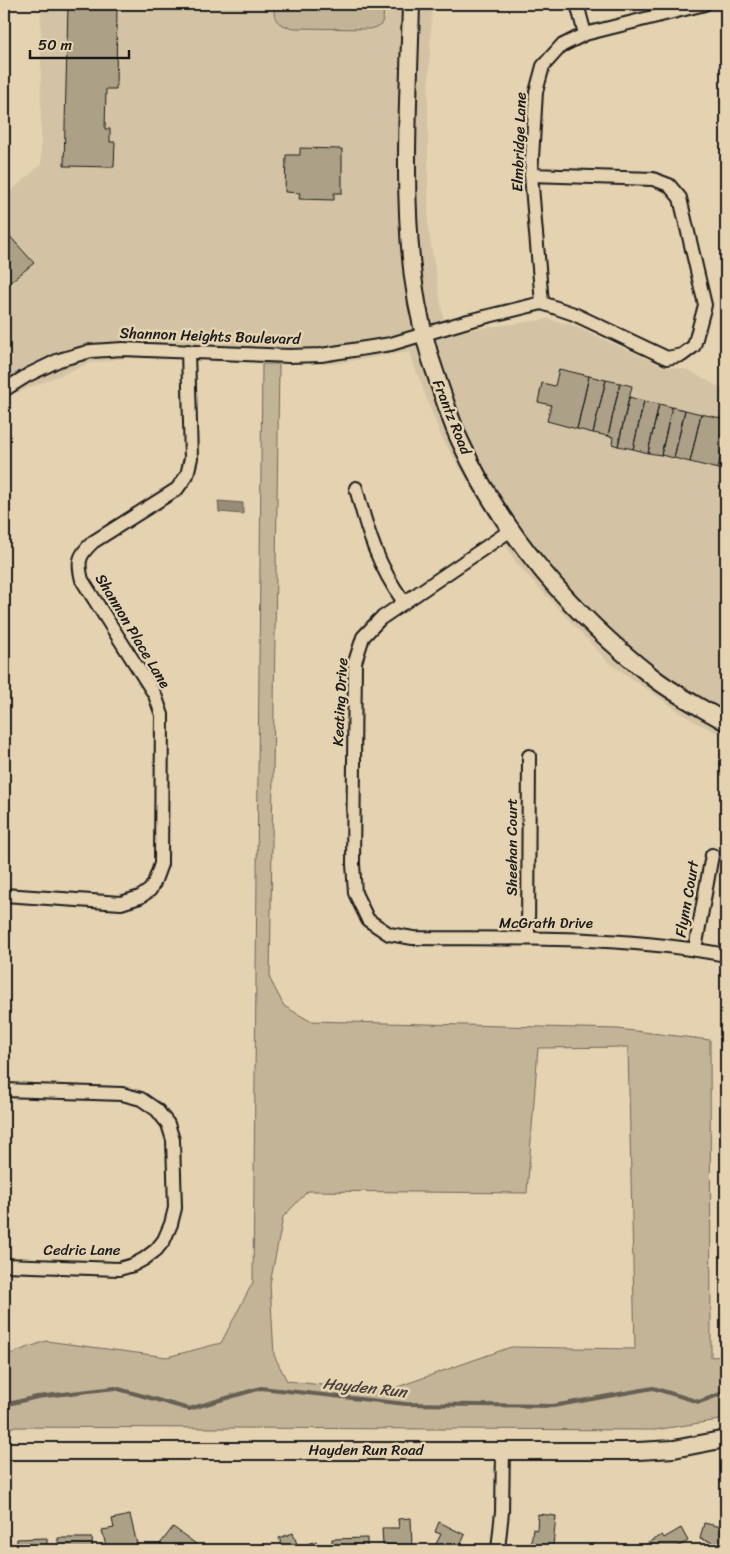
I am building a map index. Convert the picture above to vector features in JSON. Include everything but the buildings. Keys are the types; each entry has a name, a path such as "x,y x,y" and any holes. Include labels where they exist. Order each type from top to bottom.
{"main road":[{"name":"Frantz Road","path":"411,4 407,208 413,278 422,334 460,442 511,530 539,567 579,611 615,645 656,679 726,722"},
{"name":"Hayden Run Road","path":"4,1451 638,1451 674,1449 726,1439"}],"street":[{"path":"577,4 585,34"},
{"name":"Elmbridge Lane","path":"542,304 531,175 536,92 543,66 560,46 585,34 705,4"},
{"path":"422,334 542,304 574,314 667,358 682,355 694,346 705,305 680,198 669,185 653,179 531,175"},
{"name":"Shannon Heights Boulevard","path":"4,390 28,375 60,360 91,351 122,349 188,350 263,355 321,355 391,344 422,334"},
{"name":"Shannon Place Lane","path":"4,896 121,903 140,897 150,890 161,864 162,715 155,695 82,580 79,566 83,552 93,542 177,489 187,475 191,458 188,350"},
{"path":"356,488 366,527 378,560 392,586 404,602"},
{"name":"Keating Drive","path":"368,920 355,894 353,864 356,662 363,637 380,619 511,530"},
{"name":"Sheehan Court","path":"528,938 529,756"},
{"name":"Flynn Court","path":"695,949 712,855"},
{"name":"McGrath Drive","path":"368,920 389,934 413,938 602,939 695,949 726,955"},
{"name":"Cedric Lane","path":"4,1090 122,1094 141,1099 157,1110 168,1124 174,1140 175,1208 164,1240 156,1250 133,1265 119,1268 4,1265"},
{"path":"498,1550 502,1512 503,1450"}],"shaded area":[{"path":"41,4 432,4 428,98 428,228 446,333 549,319 572,325 663,366 688,370 726,391 726,737 693,721 609,663 517,564 441,436 409,352 332,364 279,364 126,358 90,363 4,398 4,197 41,165"},
{"path":"274,4 384,4 383,20 380,26 370,29 295,28 280,24 277,21 274,14"},
{"path":"262,364 279,364 270,979 284,1006 310,1021 618,1029 710,1040 711,1357 726,1356 726,1419 654,1430 4,1427 4,1356 46,1341 167,1357 221,1343 253,1282","holes":["628,1047 635,1349 511,1347 383,1392 287,1381 274,1355 270,1284 283,1217 308,1191 527,1193 538,1048"]},
{"path":"218,501 243,503 243,514 219,512"}],"waterway":[{"name":"Hayden Run","path":"4,1405 37,1397 115,1388 189,1409 261,1388 406,1404 553,1406 653,1388 699,1402 726,1392"}]}
